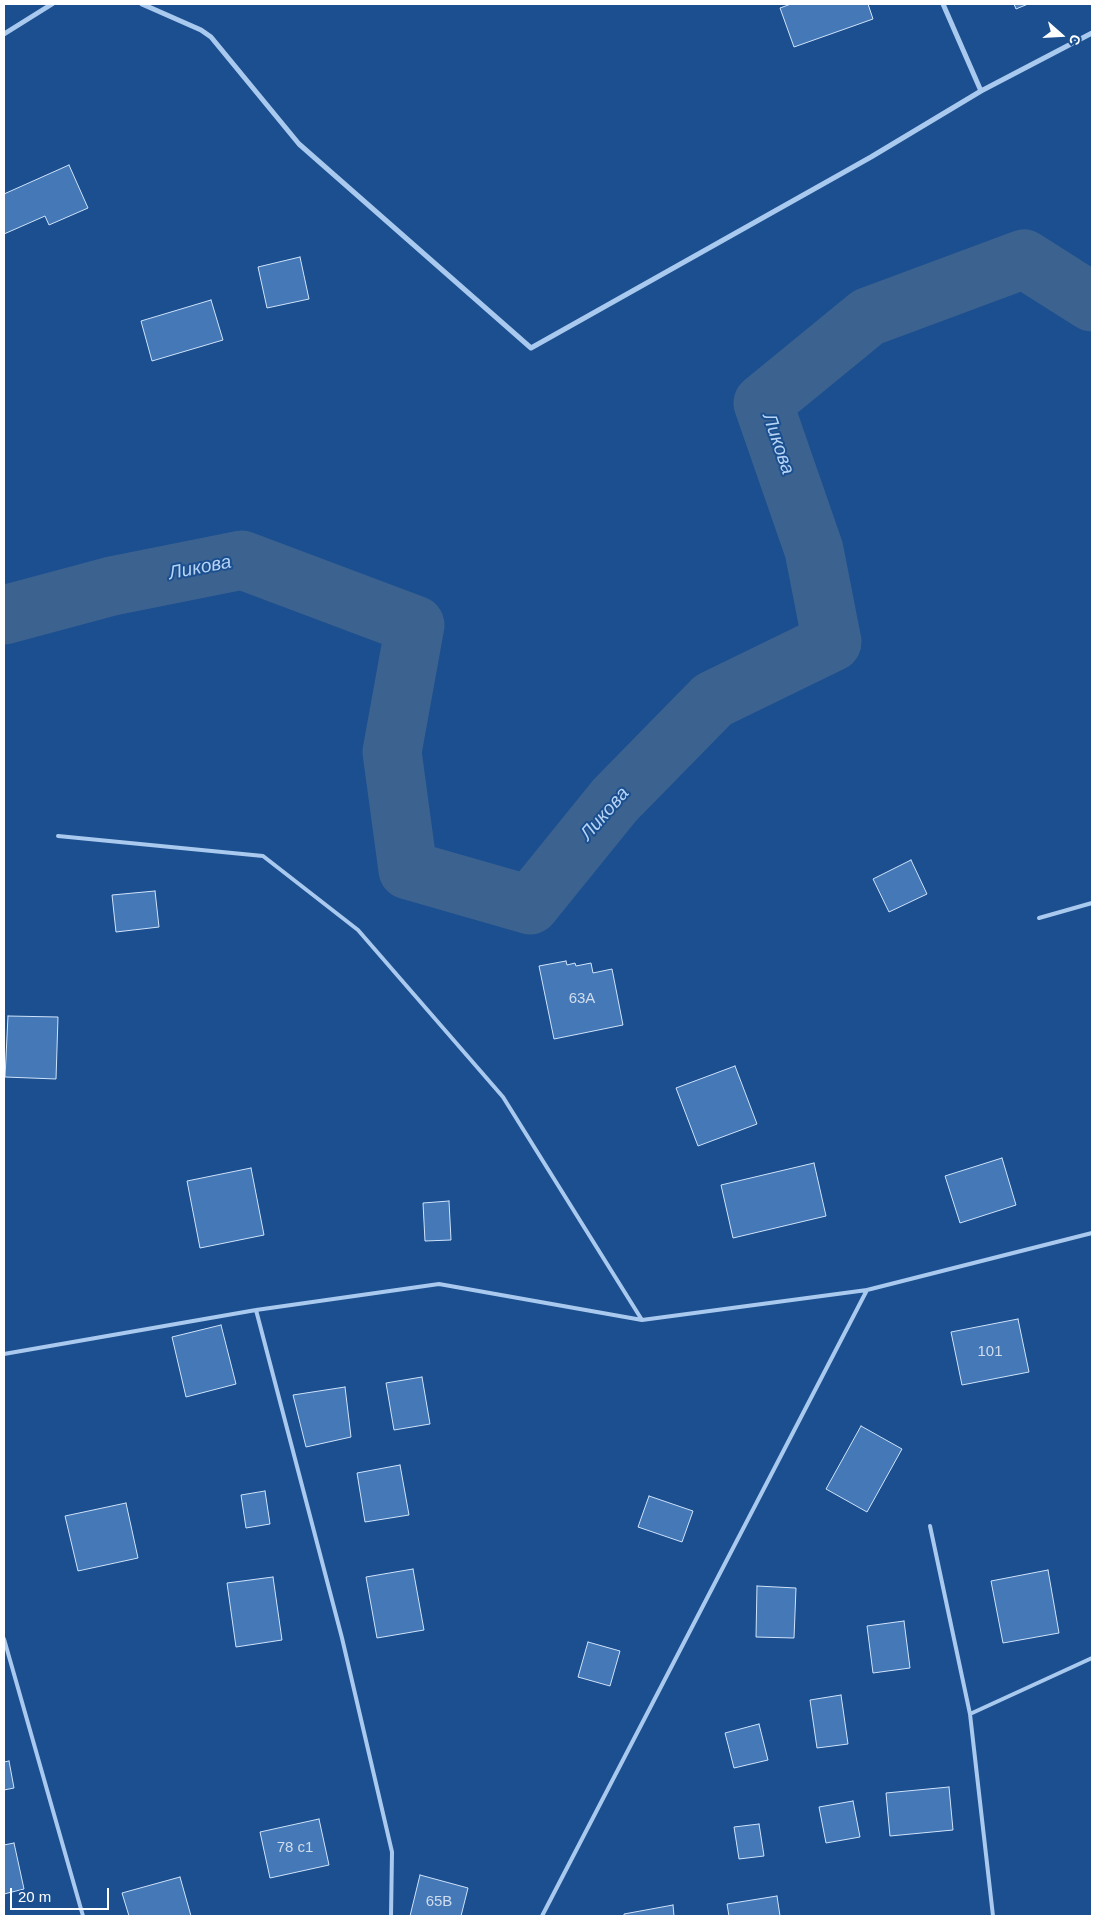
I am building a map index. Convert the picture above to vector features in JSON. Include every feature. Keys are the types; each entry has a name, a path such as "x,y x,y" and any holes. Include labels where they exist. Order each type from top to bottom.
{"street":[{"path":"4,34 52,4"},
{"path":"142,4 201,30 211,37 299,144 531,348 871,157 981,91 1092,33"},
{"path":"943,4 981,91"}],"lane":[{"path":"58,836 263,856 358,930 503,1097 642,1320"},
{"path":"1039,918 1092,903"},
{"path":"4,1354 256,1310 439,1284 642,1320 867,1290 1092,1233"},
{"path":"542,1916 867,1290"},
{"path":"256,1310 342,1638 392,1852 391,1916"},
{"path":"930,1526 970,1714 993,1916"},
{"path":"4,1639 83,1916"},
{"path":"970,1714 1092,1658"}],"building":[{"path":"791,4 868,4 873,19 794,47 780,8"},
{"path":"1014,4 1028,4 1016,9"},
{"path":"69,165 88,208 49,225 45,216 4,234 4,194"},
{"path":"300,257 309,299 267,308 258,267"},
{"path":"211,300 223,340 152,361 141,321"},
{"path":"911,860 927,894 889,912 873,879"},
{"path":"155,891 159,927 116,932 112,895"},
{"path":"566,961 567,965 575,963 576,966 591,963 593,973 612,969 623,1025 554,1039 539,966"},
{"path":"8,1016 58,1017 56,1079 5,1077"},
{"path":"735,1066 757,1124 698,1146 676,1088"},
{"path":"1002,1158 1016,1205 960,1223 945,1176"},
{"path":"814,1163 826,1216 733,1238 721,1185"},
{"path":"251,1168 264,1235 200,1248 187,1181"},
{"path":"449,1201 451,1240 425,1241 423,1203"},
{"path":"1018,1319 1029,1372 962,1385 951,1332"},
{"path":"221,1325 236,1384 186,1397 172,1337"},
{"path":"422,1377 430,1424 394,1430 386,1383"},
{"path":"345,1387 351,1437 306,1447 293,1395"},
{"path":"861,1426 902,1449 867,1512 826,1489"},
{"path":"400,1465 409,1515 365,1522 357,1473"},
{"path":"265,1491 270,1524 246,1528 241,1495"},
{"path":"649,1496 693,1511 682,1542 638,1527"},
{"path":"126,1503 138,1558 78,1571 65,1516"},
{"path":"413,1569 424,1630 377,1638 366,1577"},
{"path":"1048,1570 1059,1633 1003,1643 991,1581"},
{"path":"273,1577 282,1640 236,1647 227,1583"},
{"path":"757,1586 796,1588 794,1638 756,1637"},
{"path":"904,1621 910,1668 873,1673 867,1626"},
{"path":"588,1642 620,1651 610,1686 578,1677"},
{"path":"841,1695 848,1744 817,1748 810,1700"},
{"path":"759,1724 768,1760 734,1768 725,1733"},
{"path":"9,1761 14,1788 4,1790 4,1762"},
{"path":"949,1787 953,1830 890,1836 886,1793"},
{"path":"853,1801 860,1837 826,1843 819,1807"},
{"path":"319,1819 329,1865 270,1878 260,1832"},
{"path":"759,1824 764,1856 739,1859 734,1827"},
{"path":"14,1843 24,1889 4,1894 4,1845"},
{"path":"420,1875 468,1888 461,1916 410,1916"},
{"path":"180,1877 191,1916 129,1916 122,1893"},
{"path":"777,1896 780,1916 729,1916 727,1904"},
{"path":"673,1905 674,1916 624,1916 624,1914"}],"waterway":[{"name":"Ликова","path":"4,615 112,586 242,560 415,625 392,752 408,870 530,905 615,800 713,700 832,642 814,550 763,403 868,317 1024,259 1092,302"}]}
